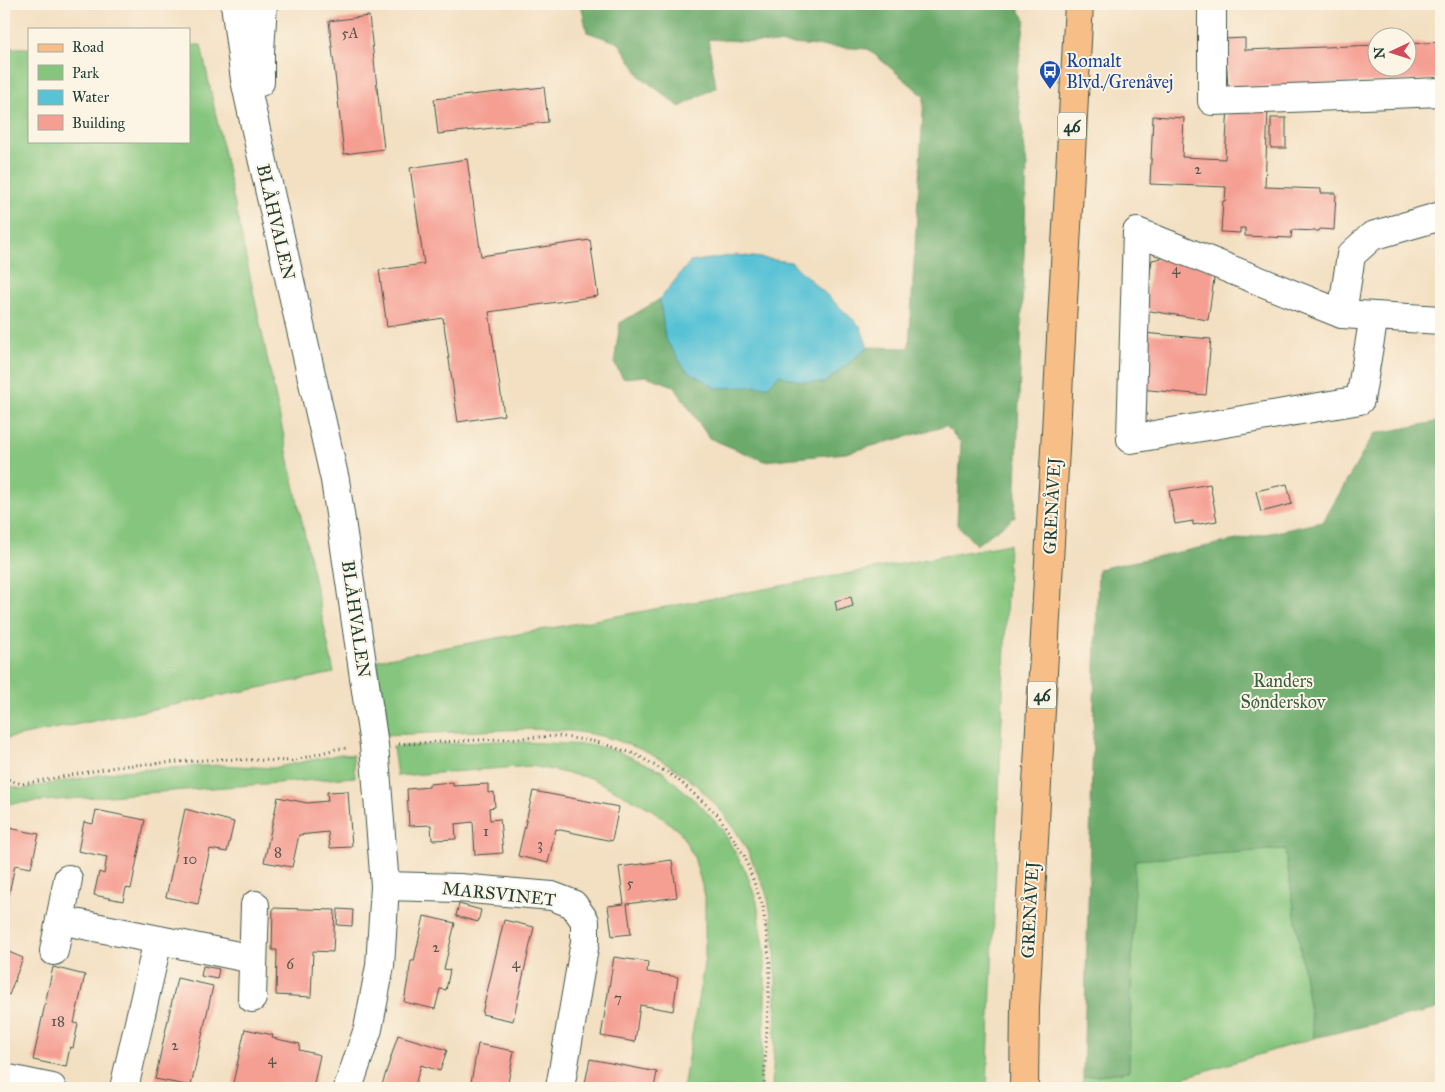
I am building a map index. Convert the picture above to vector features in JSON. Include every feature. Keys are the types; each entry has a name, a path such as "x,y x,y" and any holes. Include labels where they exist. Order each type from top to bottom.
{"main road":[{"name":"GRENÅVEJ","path":"1024,1088 1025,1007 1079,4"}],"street":[{"name":"BLÅHVALEN","path":"235,4 245,80 260,153 336,480 374,745 385,886 380,966 368,1029 348,1088"},
{"name":"BLÅHVALEN","path":"260,153 260,51 264,4"},
{"path":"1212,4 1212,101 1441,92"},
{"path":"1342,314 1351,255 1372,236 1441,216"},
{"path":"1374,316 1360,400 1131,439 1137,232 1342,314 1441,320"},
{"path":"54,951 68,879"},
{"name":"MARSVINET","path":"385,886 459,888 552,896 573,904 585,921 585,942 560,1088"},
{"path":"252,998 255,905"},
{"path":"60,920 253,959"},
{"path":"124,1088 158,940"},
{"name":"GRENÅVEJ","path":"1025,1007 1034,1088"},
{"path":"4,1078 52,1088"}],"path":[{"path":"4,778 22,784 121,766 218,759 292,761 336,749 374,745 558,736 598,742 635,754 676,778 718,815 744,855 763,907 770,964 764,1088"}],"green space":[{"path":"581,4 1015,4 1025,19 1016,83 1027,166 1015,517 976,545 957,524 961,443 946,426 846,453 764,461 709,438 674,386 646,376 623,378 614,363 620,323 660,299 665,338 800,381 824,383 868,347 909,348 924,96 868,49 708,39 716,87 680,107 641,77 619,43 587,32"},
{"path":"190,45 201,45 334,673 4,739 4,48 28,48 28,142 190,142"},
{"name":"Randers Sønderskov","path":"1441,421 1441,1008 1314,1038 1285,849 1135,860 1129,1071 1083,1077 1098,569 1323,522 1374,434"},
{"path":"1009,544 987,1088 772,1088 776,970 775,946 766,893 745,847 731,824 715,804 696,785 652,755 627,744 601,736 571,731 541,729 386,735 377,660"},
{"path":"498,741 592,745 619,752 662,771 701,806 722,829 746,872 757,902 765,954 765,1006 760,1088 683,1088 705,958 705,896 694,857 680,832 651,809 591,778 531,766 397,776 393,747"},
{"path":"341,754 353,755 355,777 4,804 4,784 21,789 121,771 219,765 273,768"},
{"path":"1285,849 1314,1038 1149,1088 1082,1088 1083,1077 1129,1071 1134,859"}],"water":[{"path":"737,255 791,262 860,326 868,347 824,383 800,381 779,375 768,386 716,388 685,369 665,338 660,299 690,262"}],"building":[{"path":"369,16 384,149 344,154 329,21"},
{"path":"1245,38 1245,50 1368,45 1368,78 1418,78 1418,43 1441,42 1441,79 1228,88 1225,39"},
{"path":"544,87 548,122 438,134 434,99"},
{"path":"1228,106 1268,108 1265,187 1321,189 1321,193 1336,193 1334,230 1292,230 1291,238 1245,236 1245,228 1240,228 1240,233 1221,232 1226,187 1150,184 1153,116 1184,118 1182,157 1225,159"},
{"path":"1271,118 1286,118 1286,148 1271,148"},
{"path":"467,159 481,256 590,240 598,296 489,312 504,415 458,422 443,318 387,327 379,270 424,264 410,168"},
{"path":"1177,255 1215,272 1208,320 1144,310 1152,260"},
{"path":"1143,333 1211,339 1206,395 1138,389"},
{"path":"1210,484 1217,521 1193,525 1193,521 1175,524 1169,491"},
{"path":"1287,484 1292,504 1261,512 1256,491"},
{"path":"851,597 853,606 837,611 835,601"},
{"path":"453,782 453,786 488,784 488,793 494,792 495,807 489,808 490,820 500,819 503,853 475,855 473,822 455,824 456,839 432,840 431,825 409,826 407,789 429,787 429,784"},
{"path":"348,791 352,847 330,848 328,832 299,835 292,867 264,862 278,797 307,803 328,801 327,792"},
{"path":"533,791 619,807 612,841 556,829 548,863 518,856"},
{"path":"185,809 234,822 227,852 210,849 198,904 166,897"},
{"path":"96,810 145,820 131,889 126,888 123,901 94,895 99,872 104,874 107,857 78,851 84,822 93,824"},
{"path":"4,827 39,834 31,868 15,865 5,913"},
{"path":"672,860 677,897 627,904 631,934 612,936 608,906 624,904 619,867"},
{"path":"459,904 481,910 478,922 456,916"},
{"path":"273,908 335,910 333,952 313,951 311,997 276,995 277,950 272,950"},
{"path":"338,909 353,910 352,926 337,925"},
{"path":"424,916 455,923 444,969 450,970 446,990 440,989 435,1009 404,1002 411,961 414,961"},
{"path":"504,920 534,927 513,1021 482,1014"},
{"path":"4,950 23,958 9,995 4,993"},
{"path":"614,957 648,962 647,972 678,977 673,1011 640,1005 635,1042 601,1036"},
{"path":"203,966 219,969 217,979 201,976"},
{"path":"53,967 85,975 74,1023 78,1024 73,1048 70,1047 66,1067 33,1060"},
{"path":"177,978 213,986 191,1086 155,1079"},
{"path":"245,1029 273,1035 272,1038 300,1044 299,1050 320,1055 313,1088 272,1088 263,1086 262,1088 256,1088 233,1083"},
{"path":"398,1035 447,1050 440,1071 421,1065 414,1088 381,1088"},
{"path":"478,1044 514,1051 507,1088 470,1088"},
{"path":"590,1059 657,1072 654,1088 584,1088"}],"place":[{"name":"Romalt Blvd./Grenåvej","path":"1050,90"}]}
